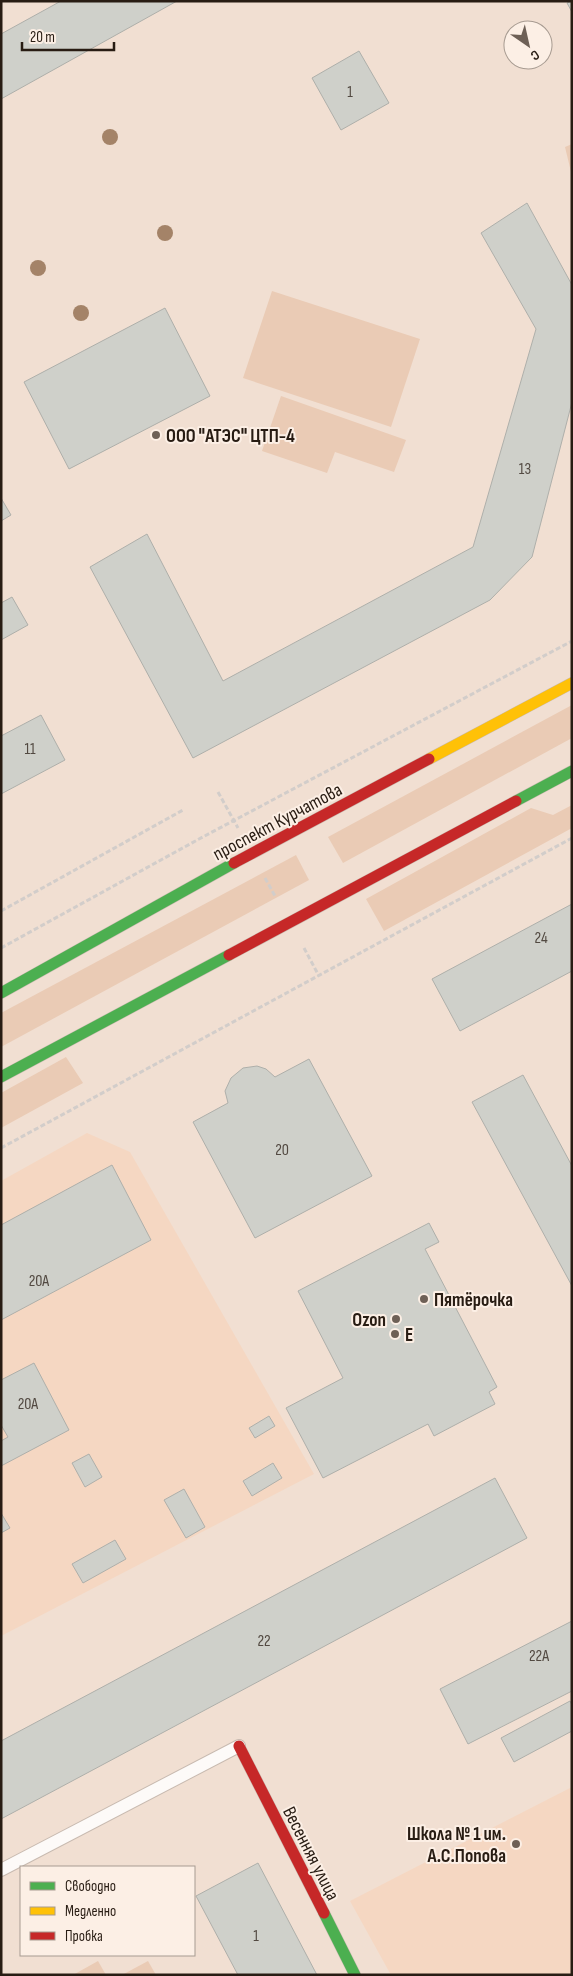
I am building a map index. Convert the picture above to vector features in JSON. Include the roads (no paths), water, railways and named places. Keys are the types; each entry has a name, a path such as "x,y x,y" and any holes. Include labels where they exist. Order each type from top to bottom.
{"street":[{"name":"проспект Курчатова","path":"1,993 216,874 251,852 572,683"},
{"path":"1,1078 572,771"},
{"name":"Весенняя улица","path":"239,1746 355,1975"}],"lane":[{"path":"1,1870 239,1746"}],"place":[{"name":"ООО \"АТЭС\" ЦТП-4","path":"156,435"},
{"name":"Пятёрочка","path":"424,1299"},
{"name":"Ozon","path":"396,1319"},
{"name":"Е","path":"395,1334"},
{"name":"Школа № 1 им. А.С.Попова","path":"516,1844"}]}
